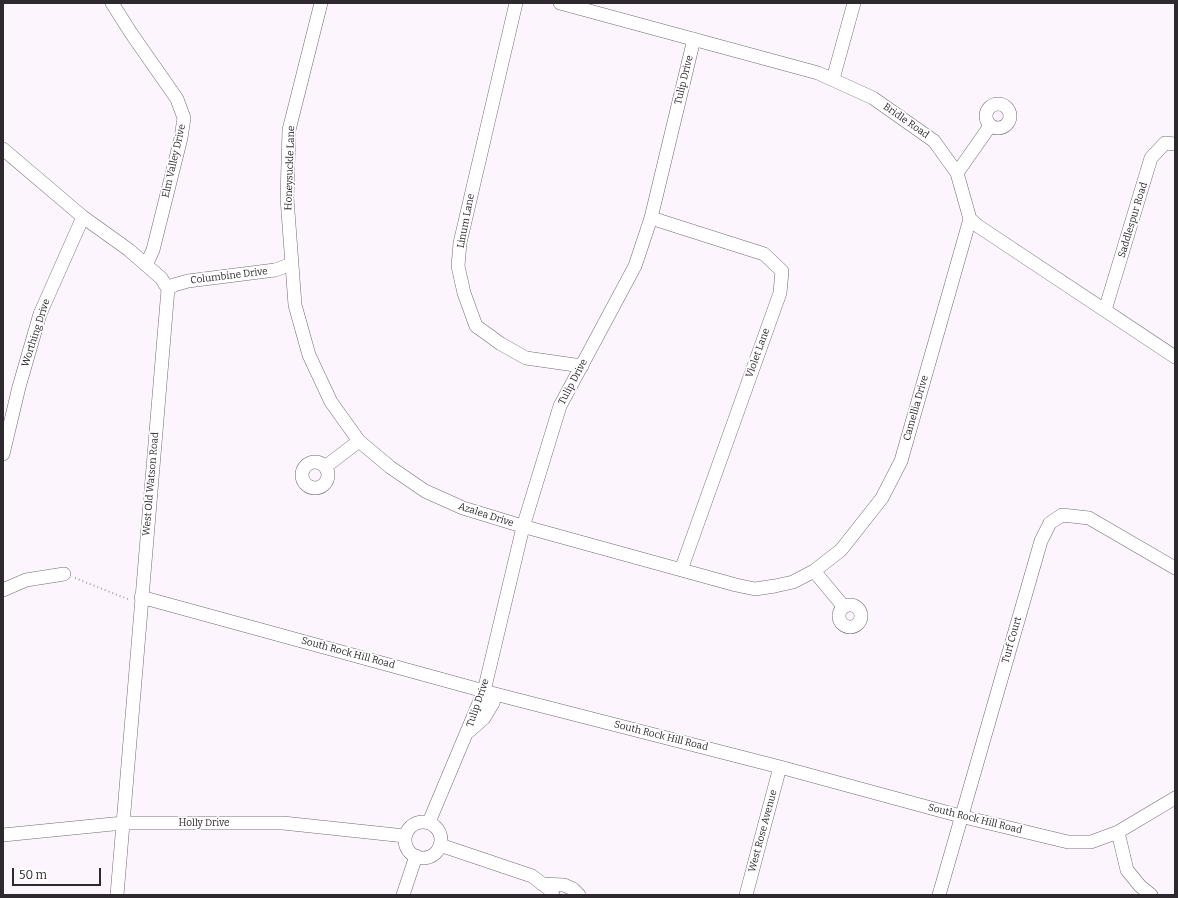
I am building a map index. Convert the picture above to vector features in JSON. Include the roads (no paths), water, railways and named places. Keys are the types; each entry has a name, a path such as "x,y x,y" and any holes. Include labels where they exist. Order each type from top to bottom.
{"street":[{"name":"Elm Valley Drive","path":"112,3 177,99 184,118 181,138 155,243 146,265"},
{"name":"Honeysuckle Lane","path":"292,264 287,198 289,130 321,3"},
{"name":"Linum Lane","path":"516,3 462,235 458,266 464,293 476,326 501,344 526,358 582,366"},
{"name":"Bridle Road","path":"560,3 818,73 873,98 934,142 957,173 970,219"},
{"path":"832,79 854,3"},
{"name":"Tulip Drive","path":"429,822 443,784 468,732 476,707 489,692 523,526 560,406 635,266 651,218 694,39"},
{"path":"957,173 990,126"},
{"name":"Saddlespur Road","path":"1105,310 1151,158 1165,143 1175,144"},
{"path":"3,149 83,217 146,265 161,278 168,289"},
{"name":"Worthing Drive","path":"3,454 19,387 40,314 83,217"},
{"name":"Violet Lane","path":"651,218 764,254 782,271 780,293 681,570"},
{"path":"970,219 978,226 1175,357"},
{"name":"Camellia Drive","path":"814,571 841,550 882,498 901,461 970,219"},
{"name":"Columbine Drive","path":"168,289 174,285 188,281 275,270 292,264"},
{"name":"Azalea Drive","path":"292,264 295,305 308,355 331,402 359,441 390,467 425,491 463,508 736,585 755,588 793,582 814,571"},
{"name":"West Old Watson Road","path":"117,895 168,289"},
{"path":"325,467 359,441"},
{"name":"Turf Court","path":"939,895 1041,541 1050,523 1062,515 1089,518 1175,568"},
{"path":"814,571 844,607"},
{"path":"3,590 26,580 64,574"},
{"name":"South Rock Hill Road","path":"141,600 780,767 961,816 1068,842 1091,842 1118,832 1175,798"},
{"name":"West Rose Avenue","path":"746,895 780,767"},
{"path":"416,822 429,822 438,829 440,834 440,845 433,855 428,857 416,856 407,848 405,836 407,830 416,822"},
{"name":"Holly Drive","path":"3,835 123,823 282,823 405,836"},
{"path":"1118,832 1127,870 1140,886 1151,895"},
{"path":"440,845 532,876 553,895"},
{"path":"403,895 416,856"},
{"path":"542,884 564,885 573,889 579,895"}]}
